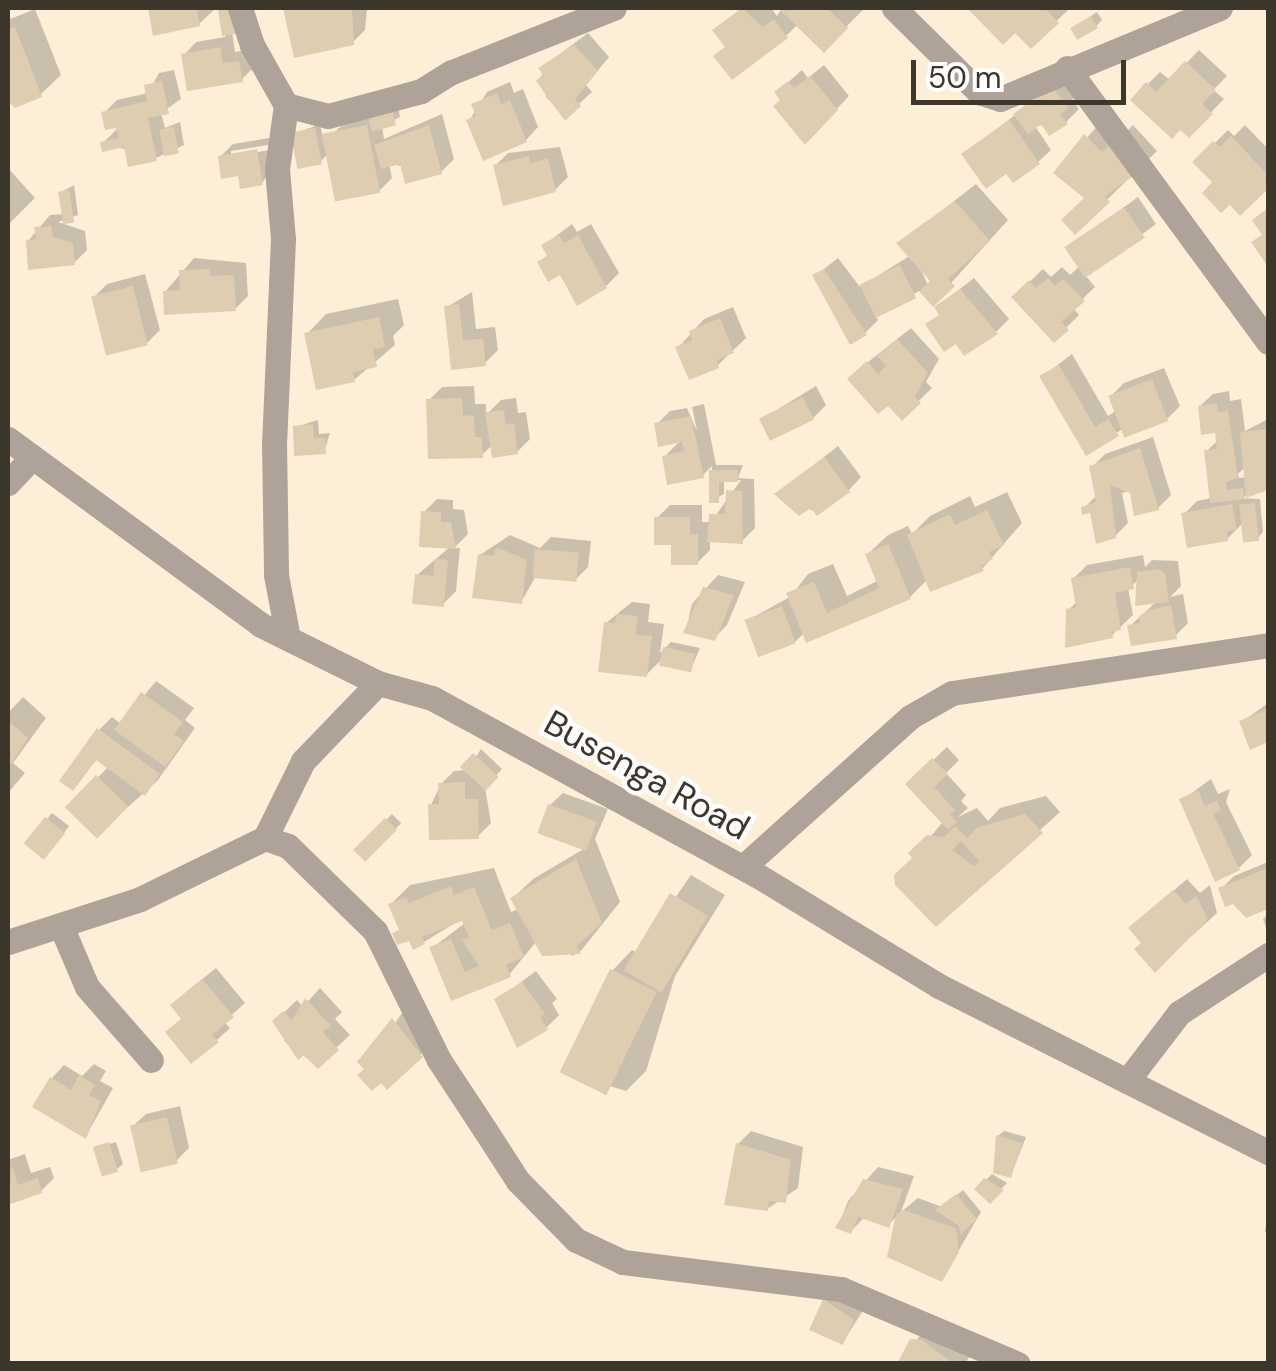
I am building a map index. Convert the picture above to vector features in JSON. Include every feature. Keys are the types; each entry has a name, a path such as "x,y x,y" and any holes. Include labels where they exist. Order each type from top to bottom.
{"street":[{"path":"240,8 252,45 286,104 299,113 354,114 614,8"},
{"path":"894,8 979,92 1000,99 1066,68 1220,8"},
{"path":"1066,68 1268,342"},
{"path":"286,104 277,168 284,239 274,443 276,575 288,638"},
{"name":"Busenga Road","path":"8,439 288,638 378,683 432,698 743,868 939,986 1268,1152"},
{"path":"8,483 31,458"},
{"path":"743,868 910,717 952,693 1268,645"},
{"path":"8,942 183,882 266,838 302,761 378,683"},
{"path":"266,838 308,860 375,931 439,1060 484,1130 518,1181 576,1240 622,1262 841,1289 1018,1364"},
{"path":"61,926 87,987 151,1060"},
{"path":"1127,1081 1178,1013 1268,955"}],"building":[{"path":"148,8 206,9 197,11 200,26 153,36"},
{"path":"231,8 242,33 222,36 218,10"},
{"path":"283,8 352,8 354,45 294,58"},
{"path":"742,8 763,27 774,19 788,38 732,80 713,56 725,47 712,30"},
{"path":"778,8 827,8 848,28 824,53"},
{"path":"967,8 1044,8 1059,23 1031,49 1015,33 1003,45"},
{"path":"1091,16 1098,28 1077,40 1070,28"},
{"path":"15,27 42,97 15,108 8,101 8,30"},
{"path":"574,45 598,71 575,99 581,106 565,121 536,81 543,74 538,68"},
{"path":"220,47 223,63 239,61 243,82 187,91 181,54"},
{"path":"1185,61 1216,90 1202,104 1213,114 1189,138 1180,130 1172,139 1130,100 1146,82 1156,92"},
{"path":"810,76 838,110 805,145 773,106 780,100 774,92 788,81 794,88"},
{"path":"162,81 169,114 148,118 157,161 128,167 124,147 102,152 100,142 119,138 116,128 105,130 101,112 147,101 144,85"},
{"path":"1052,86 1068,108 1060,114 1068,124 1049,136 1041,124 1028,134 1013,114"},
{"path":"497,93 501,104 510,100 527,142 483,161 466,120 476,116 471,104"},
{"path":"391,106 396,125 372,132 367,112"},
{"path":"1009,120 1040,164 1013,183 1006,174 986,189 961,154"},
{"path":"367,125 380,193 335,202 322,134"},
{"path":"429,125 442,174 405,184 400,164 381,169 374,145"},
{"path":"174,127 179,154 164,156 159,130"},
{"path":"315,128 322,164 298,169 290,133"},
{"path":"1084,134 1102,152 1112,143 1139,172 1105,196 1110,202 1075,235 1061,220 1084,198 1053,173"},
{"path":"1231,136 1268,175 1268,189 1240,216 1230,205 1221,213 1202,193 1212,182 1192,162 1213,141 1220,147"},
{"path":"257,149 263,185 240,189 238,176 221,179 218,156"},
{"path":"529,156 530,163 548,158 556,192 503,206 493,165"},
{"path":"69,190 74,223 63,224 58,192"},
{"path":"955,201 990,241 948,279 955,286 933,307 919,291 930,281 896,243"},
{"path":"1124,207 1145,238 1085,278 1064,247"},
{"path":"1268,208 1268,267 1251,242 1262,235 1252,220"},
{"path":"51,226 53,237 73,243 75,265 28,270 26,240 36,239 34,227"},
{"path":"559,235 564,243 578,235 607,288 577,306 560,275 548,282 537,262 547,256 541,245"},
{"path":"900,265 916,298 876,318 860,285"},
{"path":"210,269 210,276 234,275 236,311 164,315 163,291 180,290 179,270"},
{"path":"824,269 867,335 850,345 812,275"},
{"path":"1048,278 1055,286 1063,279 1085,301 1061,322 1069,330 1054,343 1011,297 1029,280 1036,288"},
{"path":"133,286 148,345 106,356 91,296"},
{"path":"960,289 998,334 964,356 956,344 944,352 925,324 939,315 934,307"},
{"path":"459,304 463,340 483,339 486,366 451,370 444,306"},
{"path":"379,317 385,347 373,349 377,367 353,372 355,382 316,390 304,333"},
{"path":"720,318 734,353 717,360 719,368 689,380 675,347 692,340 689,331"},
{"path":"897,339 928,373 915,396 921,403 902,421 888,406 878,414 847,379 867,361 878,374 886,366 877,356"},
{"path":"1059,365 1095,427 1108,419 1119,436 1086,456 1039,376"},
{"path":"1152,379 1168,421 1124,438 1108,396"},
{"path":"803,397 814,419 770,441 759,418"},
{"path":"462,398 463,416 474,415 475,437 482,437 483,458 428,459 426,399"},
{"path":"1217,403 1218,412 1228,411 1238,478 1226,482 1227,490 1243,488 1245,499 1210,503 1204,450 1217,449 1215,433 1201,435 1198,406"},
{"path":"504,410 506,425 514,423 518,454 492,458 485,412"},
{"path":"691,416 704,478 667,485 662,456 684,451 682,442 658,447 654,423"},
{"path":"313,424 314,438 325,438 326,454 294,456 293,426"},
{"path":"1268,429 1268,490 1246,498 1240,432"},
{"path":"1140,448 1159,510 1134,516 1130,493 1110,485 1116,538 1096,544 1090,513 1082,515 1081,507 1096,502 1089,466"},
{"path":"824,457 850,492 817,516 811,508 799,516 774,494"},
{"path":"709,470 738,470 738,482 719,482 719,503 709,503"},
{"path":"726,490 742,491 743,544 707,542 709,514 725,514"},
{"path":"1255,503 1259,541 1243,542 1239,505"},
{"path":"1232,504 1237,530 1227,531 1228,541 1187,548 1181,513"},
{"path":"987,510 1004,545 989,552 993,559 981,566 984,571 930,592 907,535 950,514 955,525"},
{"path":"421,511 441,512 441,522 451,522 456,549 419,547"},
{"path":"654,517 690,517 690,534 698,534 698,565 671,565 671,545 654,545"},
{"path":"888,544 911,599 806,643 786,593 814,582 827,613 879,588 865,554"},
{"path":"496,547 527,560 522,604 472,598 478,554 494,556"},
{"path":"535,549 579,553 576,582 532,578"},
{"path":"435,559 448,560 444,607 412,604 415,574 433,576"},
{"path":"1130,567 1134,589 1115,593 1121,630 1112,632 1113,638 1065,648 1066,609 1076,607 1071,578"},
{"path":"1159,569 1165,573 1169,602 1135,606 1137,572"},
{"path":"703,587 734,595 715,641 683,633"},
{"path":"1171,605 1177,639 1131,646 1127,625 1140,623 1139,616 1149,610"},
{"path":"782,606 796,644 758,657 744,620"},
{"path":"617,614 638,616 636,635 652,636 647,677 598,672 604,622 615,623"},
{"path":"663,647 695,654 691,672 659,666"},
{"path":"141,692 183,722 174,734 184,741 165,767 114,730"},
{"path":"1268,709 1268,742 1250,750 1239,721"},
{"path":"8,721 28,738 8,769"},
{"path":"97,728 160,774 145,796 96,760 73,791 59,781"},
{"path":"473,753 499,777 486,791 460,767"},
{"path":"932,758 948,774 934,787 955,810 950,815 957,822 948,830 905,784"},
{"path":"96,775 128,806 97,839 65,807"},
{"path":"465,782 465,799 478,799 479,839 429,840 428,804 439,804 438,783"},
{"path":"1198,790 1205,806 1217,801 1221,810 1213,814 1240,870 1215,882 1179,799"},
{"path":"548,804 597,822 586,851 537,833"},
{"path":"1025,814 1043,833 936,927 895,885 894,875 912,858 908,853 927,835 944,837 955,826 967,838 978,827","holes":["961,841 979,861 974,866 952,850"]},
{"path":"45,817 65,833 44,860 24,843"},
{"path":"385,818 397,830 365,862 353,850"},
{"path":"576,859 602,923 577,946 581,954 542,956 510,898"},
{"path":"1268,868 1268,909 1246,918 1233,904 1225,907 1218,888"},
{"path":"451,886 454,895 474,887 492,930 510,923 524,957 506,965 511,977 451,1001 429,947 451,939 465,972 479,966 462,940 469,937 462,921 422,937 425,944 413,950 409,941 397,945 392,933 399,930 388,904 406,897 409,903"},
{"path":"1173,890 1186,904 1196,896 1208,919 1155,973 1134,949 1141,943 1128,928"},
{"path":"670,893 708,916 661,993 624,970"},
{"path":"610,969 657,992 606,1095 560,1072"},
{"path":"202,979 234,1017 212,1035 219,1042 191,1064 165,1032 181,1019 170,1005"},
{"path":"522,982 545,1014 540,1017 548,1030 517,1048 494,999"},
{"path":"305,998 331,1026 323,1032 339,1050 318,1069 304,1055 298,1060 272,1021 283,1011 292,1020"},
{"path":"392,1018 423,1057 387,1090 381,1083 372,1091 357,1075 364,1069 357,1062"},
{"path":"79,1075 95,1085 89,1095 101,1101 86,1139 32,1107 50,1077 71,1090"},
{"path":"167,1117 178,1164 141,1172 130,1126"},
{"path":"996,1135 1022,1143 1011,1178 993,1173"},
{"path":"109,1142 118,1172 102,1177 93,1147"},
{"path":"736,1143 791,1160 786,1203 769,1201 768,1211 724,1205"},
{"path":"12,1165 18,1185 38,1178 42,1193 8,1205"},
{"path":"984,1178 1004,1190 990,1204 974,1189"},
{"path":"863,1179 903,1189 889,1228 858,1217 851,1234 835,1228"},
{"path":"956,1194 977,1219 960,1235 959,1226 935,1210"},
{"path":"903,1210 956,1228 959,1252 942,1282 887,1257 896,1214"},
{"path":"823,1299 854,1320 843,1345 809,1330"},
{"path":"910,1339 922,1340 954,1364 897,1364"}]}
